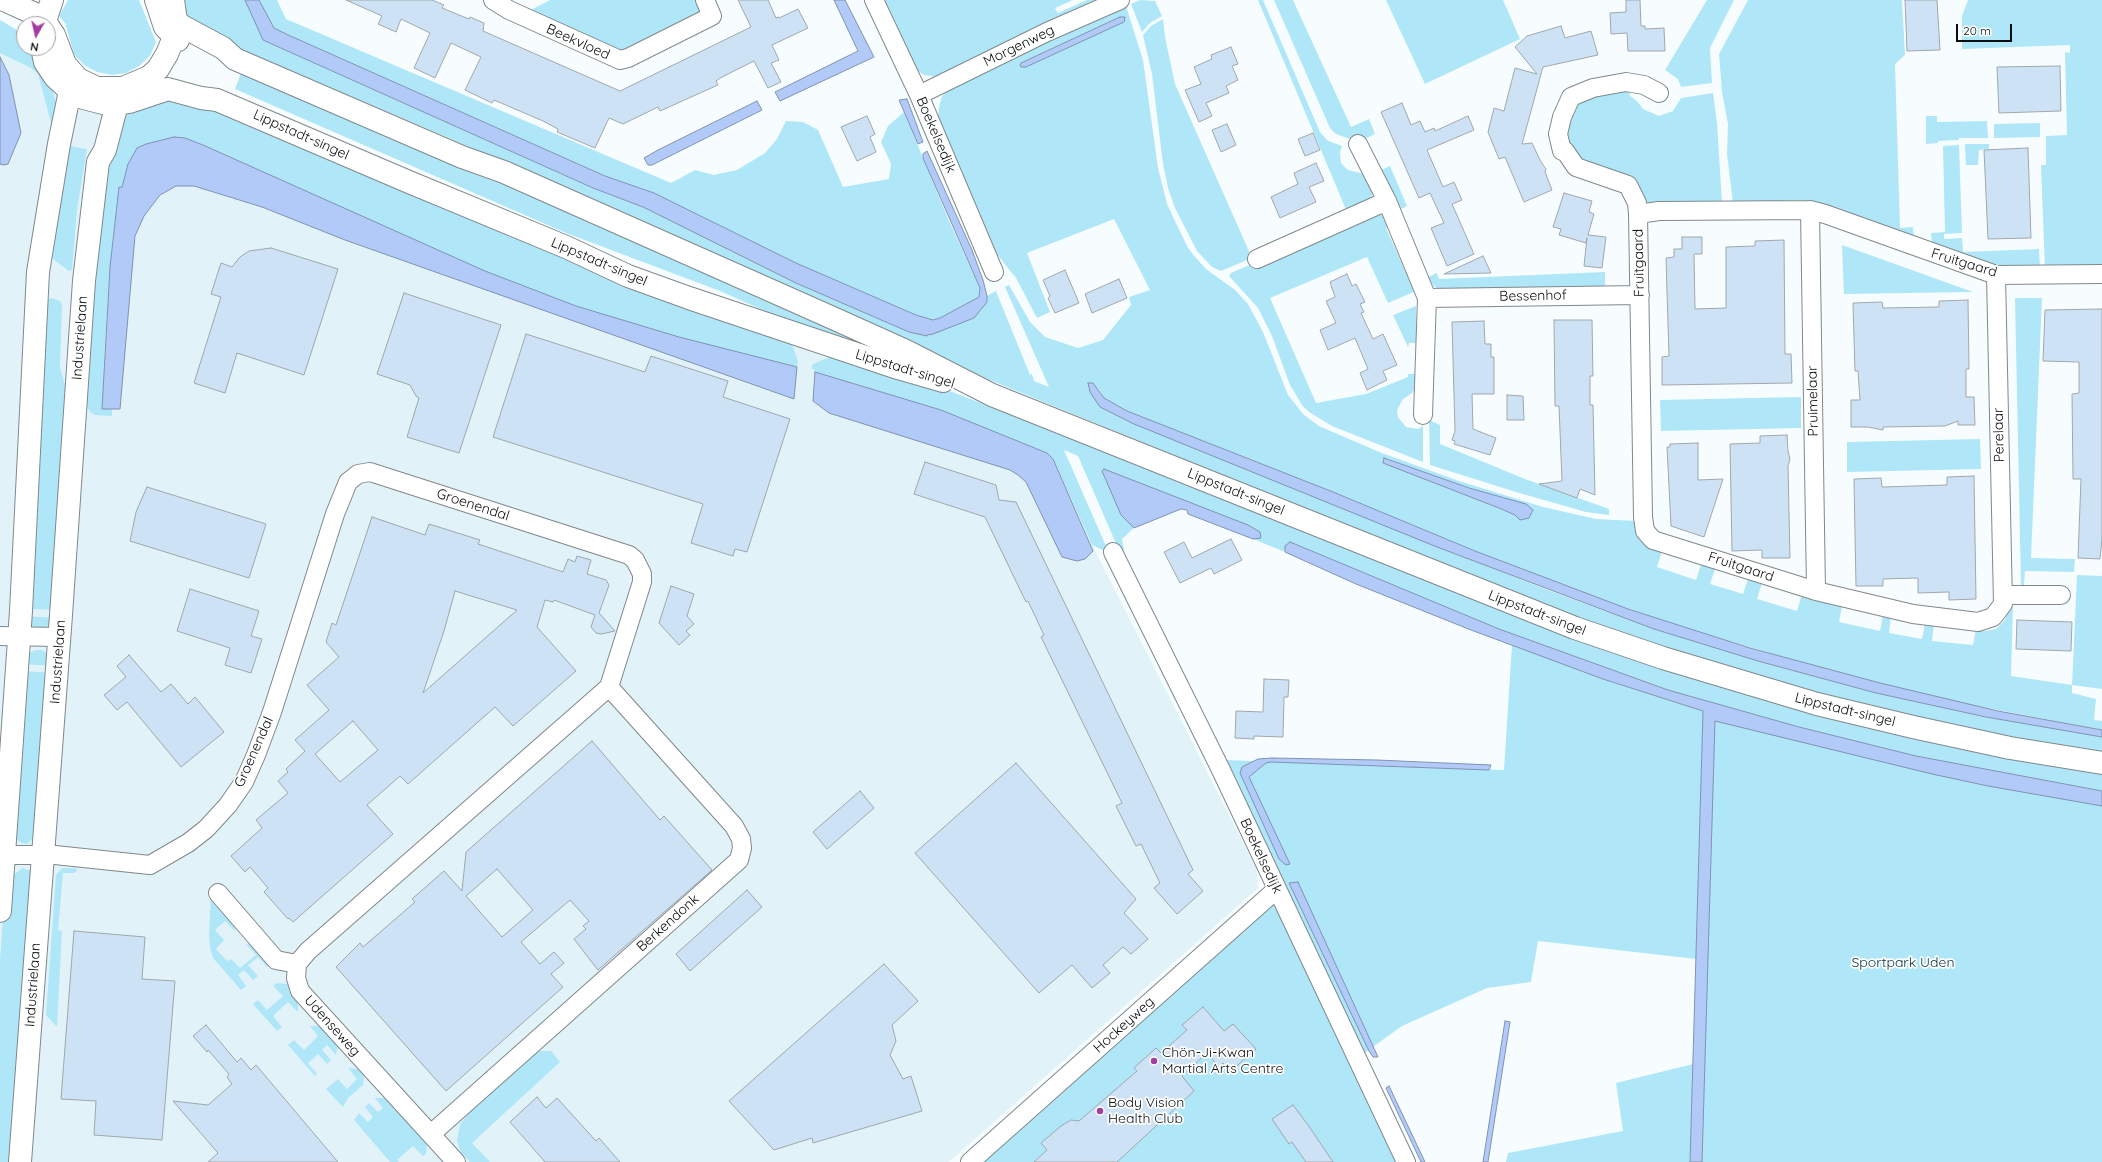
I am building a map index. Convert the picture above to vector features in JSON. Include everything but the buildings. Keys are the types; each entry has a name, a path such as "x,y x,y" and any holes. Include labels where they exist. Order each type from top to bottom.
{"main road":[{"path":"4,0 33,13 35,16"},
{"path":"45,16 52,0"},
{"path":"156,0 162,21 168,32 175,29"},
{"path":"45,56 50,71 70,92 80,97 109,99 123,88 149,77 158,69 171,47 175,29 173,0"},
{"path":"0,13 16,17"},
{"name":"Lippstadt-singel","path":"175,29 182,26 223,48 235,59 462,157 504,172 906,351 992,395 1575,628 1663,658 1810,702 1913,727 2010,748 2102,763"},
{"path":"56,40 65,64 72,74 109,99"},
{"name":"Lippstadt-singel","path":"158,69 181,76 205,87 217,100"},
{"name":"Lippstadt-singel","path":"109,99 141,99 151,94 168,89 201,98 217,100 566,247 628,276 898,368 992,395"},
{"path":"0,911 5,854 10,636 38,272 58,151 70,92"},
{"name":"Industrielaan","path":"20,1162 60,637 84,281 98,162 94,148 109,99"}],"street":[{"name":"Beekvloed","path":"494,0 509,10 620,60 628,58 712,16 705,0"},
{"name":"Boekelsedijk","path":"874,0 919,95 994,272"},
{"name":"Morgenweg","path":"919,95 1047,32 1120,0"},
{"path":"1638,214 1637,203 1628,185 1576,167 1565,151 1562,152 1558,134 1562,117 1570,97 1594,88 1626,82 1644,85 1659,93"},
{"path":"1358,144 1388,201 1427,298 1423,415"},
{"path":"1257,259 1388,201"},
{"name":"Fruitgaard","path":"1816,591 1653,540 1645,531 1643,517 1638,214 1659,211 1810,210 1996,275 2102,274"},
{"name":"Pruimelaar","path":"1810,210 1816,591"},
{"name":"Perelaar","path":"1816,591 1913,614 1978,622 1993,618 2003,604 1996,275"},
{"name":"Bessenhof","path":"1427,298 1640,295"},
{"name":"Groenendal","path":"5,854 43,855 150,865 188,843 206,829 228,804 244,782 256,755 272,712 335,514 348,482 358,474 370,472 377,474 629,555 635,560 640,567 642,582 609,688"},
{"name":"Boekelsedijk","path":"1113,552 1277,889 1406,1162"},
{"path":"2003,595 2061,595"},
{"path":"10,636 60,637"},
{"path":"218,893 276,960 297,964 308,951 609,688"},
{"name":"Berkendonk","path":"430,1134 739,860 742,848 741,839 734,826 609,688"},
{"name":"Hockeyweg","path":"970,1162 1277,889"},
{"name":"Udenseweg","path":"297,964 296,978 300,991 456,1162"}],"shaded area":[{"path":"245,0 259,0 274,28 286,34 605,176 654,193 796,263 916,315 933,320 940,318 979,297 980,288 923,158 923,154 927,151 972,250 983,280 987,302 974,318 933,334 927,336 909,332 796,283 643,207 593,188 263,40"},
{"path":"834,0 845,0 874,57 780,101 775,92 858,51"},
{"path":"1120,17 1125,17 1124,22 1026,67 1021,67 1020,65 1021,63"},
{"path":"0,52 170,100 1040,442 1257,870 1258,888 949,1162 0,1162"},
{"path":"0,57 9,75 21,133 8,164 3,165 0,164"},
{"path":"907,99 923,142 918,144 899,100"},
{"path":"757,101 762,110 652,165 648,165 644,158 658,150"},
{"path":"174,137 185,138 203,145 485,271 576,306 679,337 797,367 794,399 345,240 262,207 194,186 176,186 160,195 144,216 135,236 120,409 102,409 110,267 119,187 122,187 128,164 137,148 146,144"},
{"path":"815,372 941,410 1047,453 1053,459 1093,551 1085,559 1077,561 1062,557 1026,482 1010,470 829,413 813,401"},
{"path":"1088,383 1093,383 1104,398 1127,411 1333,492 1475,551 1628,609 1750,648 1880,683 1998,711 2102,730 2102,737 1986,717 1876,693 1758,661 1654,629 1437,547 1134,424 1100,407 1090,392"},
{"path":"1384,458 1469,488 1526,504 1533,510 1529,518 1520,520 1515,515 1499,508 1383,463"},
{"path":"1104,469 1248,525 1260,532 1261,538 1253,539 1188,514 1187,510 1181,509 1134,528 1121,515 1102,471"},
{"path":"1290,542 1499,629 1668,690 1799,727 1916,756 2102,791 2102,806 1988,786 1932,774 1715,721 1702,1162 1690,1162 1703,711 1603,679 1471,630 1356,584 1285,552 1285,546"},
{"path":"1258,759 1377,760 1491,765 1489,770 1266,763 1249,777 1290,864 1286,865 1279,859 1240,773 1242,767"},
{"path":"1298,882 1378,1057 1373,1057 1369,1051 1289,883"},
{"path":"1505,1021 1510,1022 1488,1162 1483,1162"},
{"path":"1389,1086 1425,1162 1421,1162 1386,1088"}],"green space":[{"path":"68,0 139,0 156,42 150,56 139,66 126,73 112,75 97,72 84,65 74,54 65,23 59,16"},
{"path":"179,0 245,0 263,40 593,188 643,207 796,283 909,332 927,336 987,302 987,296 996,291 1030,375 1032,374 1034,381 1049,387 1005,287 1009,285 1030,322 1045,337 1078,348 1103,340 1131,305 1129,297 1150,290 1114,219 1027,253 1050,312 1037,318 1016,278 983,237 938,119 939,107 942,96 950,88 1042,43 1126,6 1143,60 1158,168 1167,204 1188,248 1196,258 1206,269 1235,290 1248,304 1263,332 1288,395 1304,415 1319,426 1379,452 1459,481 1543,507 1596,519 1637,521 1635,528 1641,541 1662,551 1657,567 1696,580 1701,564 1715,569 1710,584 1743,594 1748,579 1762,583 1757,599 1797,611 1802,594 1842,606 1839,622 1880,631 1883,615 1891,617 1889,633 1922,639 1925,623 1934,624 1932,641 1973,645 1976,629 1985,631 1996,629 2005,620 2009,607 2013,606 2011,676 2072,685 2072,693 2096,699 2094,720 2102,721 2102,730 1941,699 1818,667 1674,625 1589,595 1475,551 1333,492 1127,411 1104,398 1097,387 1100,407 1194,448 1364,517 1545,589 1654,629 1758,661 1876,693 1986,717 2102,737 2102,753 1971,729 1900,714 1811,691 1631,637 1480,580 953,365 449,138 207,35 186,16","holes":["1120,17 1124,22 1026,67 1021,67 1020,65 1021,63","1384,458 1469,488 1529,518 1520,520 1515,515 1499,508 1383,463"]},
{"path":"259,0 277,0 286,19 671,183 695,170 714,175 737,170 765,153 777,139 786,121 803,122 818,130 843,187 889,179 891,164 881,142 888,126 904,112 949,221 980,288 979,297 940,318 933,320 916,315 796,263 654,193 605,176 274,29"},
{"path":"550,0 700,0 700,10 695,17 623,52 529,11"},
{"path":"880,0 1073,0 1055,8 1058,13 1087,0 1106,0 938,77 924,75 915,69"},
{"path":"1140,0 1155,1 1162,16 1150,23 1142,32 1131,4"},
{"path":"1258,0 1263,0 1320,132 1328,141 1342,146 1340,152 1341,163 1348,170 1364,174 1373,193 1370,199 1347,212"},
{"path":"1274,0 1293,0 1351,127 1369,119 1375,134 1363,140 1350,139 1336,134 1330,128"},
{"path":"1386,0 1503,0 1520,39 1425,84"},
{"path":"1707,0 1734,0 1710,48 1712,83 1681,87 1678,79 1665,70"},
{"path":"1748,0 1902,0 1905,55 1895,64 1900,228 1913,227 1914,238 1835,209 1801,200 1733,203 1727,154 1728,124 1722,92 1719,54"},
{"path":"1968,0 2102,0 2102,268 2045,270 2041,165 2046,165 2046,136 2067,135 2065,52 2070,53 2070,45 1962,49 1962,16"},
{"path":"1163,19 1165,37 1175,84 1252,258 1221,271 1212,267 1197,251 1175,208 1168,188 1163,164 1152,74 1143,35 1151,26"},
{"path":"0,20 16,29 16,56 37,56 53,92 59,114 54,134 38,74 31,68 0,53"},
{"path":"241,73 477,175 540,197 853,336 849,345 816,334 720,291 566,233 235,89"},
{"path":"1610,91 1629,91 1630,96 1637,101 1643,109 1659,116 1673,111 1681,98 1713,93 1717,123 1722,203 1649,203 1588,166 1569,148 1565,131 1575,104"},
{"path":"163,98 190,101 444,209 575,262 790,339 798,361 797,367 734,352 635,325 576,306 485,271 397,233 203,145 128,164 122,187 119,187 110,267 105,343 102,408 112,409 112,416 95,415 90,412 86,405 96,250 109,161 117,127 125,117 132,111"},
{"path":"1926,116 1937,116 1937,122 1987,121 1988,138 1959,138 1959,140 1938,141 1938,143 1926,144"},
{"path":"2040,123 2040,137 1994,138 1994,124"},
{"path":"1965,144 1989,144 1989,149 1979,150 1978,165 1966,165"},
{"path":"64,145 87,149 77,210 72,270 69,271 45,253"},
{"path":"1959,145 1962,233 1944,234 1944,239 1962,238 1963,252 2039,249 2040,269 2002,269 1932,245 1931,233 1945,232 1943,146"},
{"path":"1390,166 1407,206 1399,210 1381,170"},
{"path":"1379,214 1383,216 1391,225 1386,228 1406,273 1411,271 1416,291 1388,303 1367,257 1270,298 1316,403 1366,394 1408,377 1408,374 1417,374 1416,387 1412,393 1403,399 1397,410 1398,417 1406,427 1418,429 1423,426 1423,462 1332,426 1309,412 1302,405 1290,385 1272,336 1258,308 1229,276 1231,273 1254,263 1349,225 1351,228 1365,221 1364,218"},
{"path":"1842,245 1973,292 1844,294"},
{"path":"1605,272 1605,288 1468,291 1468,288 1452,288 1452,291 1440,291 1432,284 1428,277 1437,273 1439,279"},
{"path":"52,298 60,301 62,305 60,367 68,397 57,610 29,609 40,303"},
{"path":"2015,298 2042,298 2031,558 2075,559 2074,572 2025,571 2024,585 2021,585"},
{"path":"1416,306 1416,343 1409,343 1408,347 1393,315"},
{"path":"837,354 942,388 1140,465 1545,628 1826,718 1932,743 2102,774 2102,791 1916,756 1799,727 1668,690 1499,629 1295,544 1284,550 1285,552 1253,539 1193,505 1104,469 1102,471 1121,515 1134,528 1122,539 1128,571 1078,456 1064,450 1109,553 1092,545 1053,459 1047,453 941,410 815,373 815,370 811,368 813,364"},
{"path":"1801,397 1801,428 1661,431 1660,400"},
{"path":"1429,420 1440,425 1440,444 1525,479 1609,509 1609,515 1586,512 1430,465"},
{"path":"1980,439 1981,469 1847,472 1847,442"},
{"path":"2077,575 2102,576 2102,689 2072,685"},
{"path":"26,616 56,618 52,627 47,629 33,628"},
{"path":"1512,644 1603,679 1703,711 1696,959 1538,941 1531,982 1487,988 1402,1026 1363,1054 1225,760 1504,770"},
{"path":"36,650 42,650 50,655 54,666 24,664 27,654"},
{"path":"22,671 54,673 34,838 27,844 14,838"},
{"name":"Sportpark Uden","path":"1713,718 2102,802 2102,1162 1696,1162"},
{"path":"23,868 31,871 16,1162 0,1162 0,961 4,905 13,875"},
{"path":"62,868 76,868 77,871 74,873 63,873 58,930 62,931 57,1027 46,1015 56,875"},
{"path":"211,897 235,924 235,931 225,921 215,930 224,940 216,949 227,961 231,959 240,968 256,955 246,944 255,945 270,965 267,967 258,957 248,965 258,976 253,980 244,970 238,975 246,986 241,990 213,958 210,948 209,934"},
{"path":"1274,899 1403,1162 984,1162"},
{"path":"276,983 288,984 290,992 298,1003 298,1012 288,1002 273,1016 282,1027 277,1031 253,1004 258,1000 267,1010 283,996 273,986"},
{"path":"310,1026 319,1026 338,1046 336,1055 327,1045 322,1050 331,1060 327,1064 318,1054 308,1063 317,1074 315,1076 288,1045 294,1040 304,1050 318,1036"},
{"path":"538,1051 551,1051 560,1062 472,1143 490,1162 470,1162 461,1152 457,1141 460,1124 469,1113"},
{"path":"1693,1064 1690,1162 1506,1162 1508,1153 1623,1131 1616,1083"},
{"path":"348,1068 358,1069 364,1074 363,1085 348,1098 343,1107 326,1089 338,1079 347,1089 357,1079"},
{"path":"375,1098 385,1098 427,1144 426,1154 423,1156 413,1146 397,1160 399,1162 390,1162 354,1120 359,1113 368,1122 373,1117 365,1107 369,1103 378,1112 383,1108"}],"place":[{"name":"Chön-Ji-Kwan Martial Arts Centre","path":"1154,1061"},
{"name":"Body Vision Health Club","path":"1100,1111"}]}
